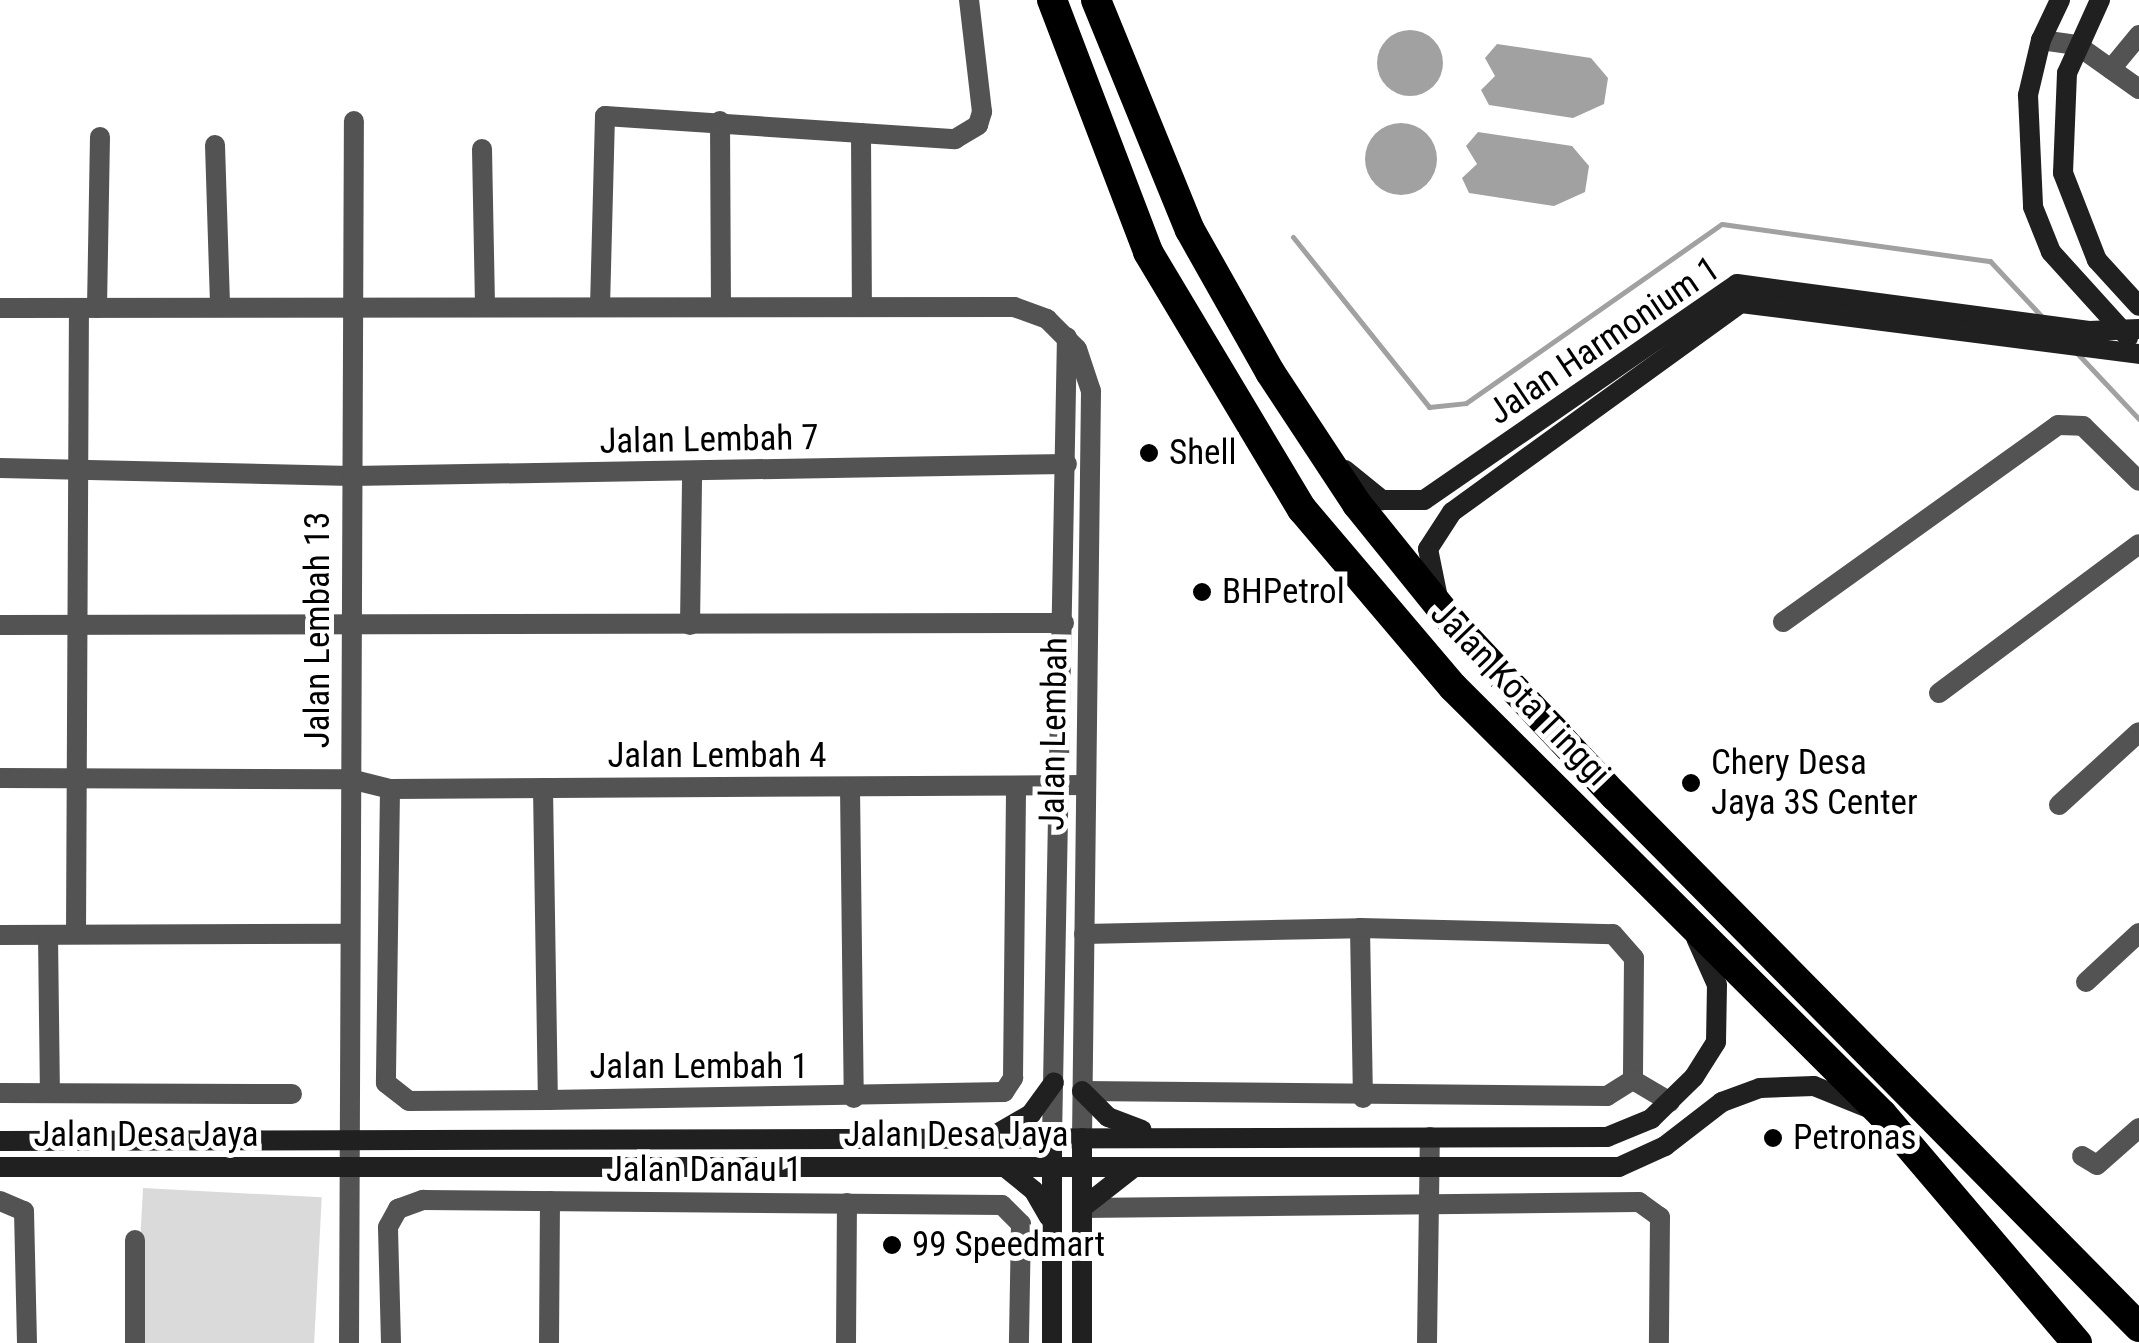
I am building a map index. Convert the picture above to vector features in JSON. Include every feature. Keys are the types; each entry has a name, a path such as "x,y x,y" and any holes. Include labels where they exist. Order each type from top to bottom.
{"highway":[{"name":"Jalan Kota Tinggi","path":"1052,0 1148,252 1302,509 1453,686 1882,1114 2077,1343"},
{"name":"Jalan Kota Tinggi","path":"1096,0 1190,230 1317,446 1441,610 1902,1091 2139,1327"}],"main road":[{"path":"2060,0 2040,40 2028,95 2034,207 2052,252 2131,330 2139,352"},
{"path":"2100,0 2077,44 2061,108 2069,198 2097,260 2139,306"},
{"name":"Jalan Harmonium 1","path":"1317,446 1382,500 1424,500 1738,284 2035,322 2086,349 2139,352"},
{"name":"Jalan Harmonium 1","path":"1441,610 1428,556 1443,521 1741,303 2060,336 2131,330"},
{"name":"Jalan Desa Jaya","path":"0,1140 1607,1137 1636,1129 1670,1102 1708,1059 1720,1024 1717,985 1684,913"},
{"path":"989,1138 1032,1114 1054,1082"},
{"name":"Jalan Desa Jaya","path":"0,1166 1620,1167 1665,1146 1722,1102 1780,1085 1814,1086 1882,1114"},
{"path":"1082,1091 1108,1117 1161,1138"},
{"path":"1052,1138 1052,1343"},
{"path":"1082,1138 1082,1343"},
{"path":"1005,1168 1034,1191 1052,1223"},
{"path":"1082,1208 1133,1168"}],"street":[{"path":"600,307 600,127 617,113 955,139 978,125 982,112 969,0"},
{"path":"2111,68 2139,36"},
{"path":"2040,40 2077,44 2139,88"},
{"name":"Jalan Lembah 13","path":"349,1343 354,121"},
{"path":"720,121 721,307"},
{"path":"861,133 862,307"},
{"path":"76,934 74,779 79,470 100,137"},
{"path":"216,145 220,307"},
{"path":"482,148 485,308"},
{"path":"0,308 1014,307 1047,319 1068,336"},
{"name":"Jalan Lembah","path":"1052,1138 1068,336"},
{"name":"Jalan Lembah","path":"1068,336 1091,391 1082,1138"},
{"path":"1783,622 2066,422 2082,426 2139,481"},
{"name":"Jalan Lembah 7","path":"0,468 352,476 692,474 1068,464"},
{"path":"690,625 692,474"},
{"path":"1939,692 2139,544"},
{"path":"0,625 351,621 690,625 1064,623"},
{"path":"2059,805 2139,732"},
{"name":"Jalan Lembah 4","path":"0,778 350,779 390,788 1086,784"},
{"name":"Jalan Lembah 1","path":"390,788 386,1083 409,1101 990,1097 1010,1085 1016,786"},
{"path":"542,788 548,1100"},
{"path":"850,788 854,1098"},
{"path":"1084,934 1360,928 1552,929 1620,937 1634,958 1633,1080"},
{"path":"1360,928 1363,1098"},
{"path":"0,935 349,934"},
{"path":"2086,982 2139,934"},
{"path":"48,935 50,1093"},
{"path":"1633,1080 1670,1102"},
{"path":"1082,1091 1363,1098 1611,1095 1633,1080"},
{"path":"0,1092 292,1094"},
{"path":"2082,1156 2097,1165 2139,1128"},
{"path":"1427,1343 1430,1137"},
{"name":"Jalan Danau 1","path":"391,1343 388,1228 398,1209 423,1200 995,1204 1014,1211 1021,1231 1020,1343"},
{"path":"2,1201 20,1206 25,1218 27,1343"},
{"path":"550,1202 550,1343"},
{"path":"846,1203 846,1343"},
{"path":"1082,1208 1429,1203 1657,1212 1659,1343"},
{"path":"135,1240 135,1343"}],"shaded area":[{"path":"1410,30 1433,40 1443,63 1433,86 1410,96 1387,86 1377,63 1387,40"},
{"path":"1497,44 1591,58 1608,78 1604,104 1573,118 1489,105 1481,90 1495,76 1485,58"},
{"path":"1401,123 1426,134 1437,159 1426,184 1401,195 1376,184 1365,159 1376,134"},
{"path":"1478,132 1572,146 1589,166 1585,192 1554,206 1469,193 1462,178 1477,164 1466,146"},
{"path":"143,1188 322,1197 314,1343 135,1343"}],"waterway":[{"path":"1293,237 1429,407 1466,403 1722,224 1990,261 2044,319"},
{"path":"2076,352 2139,419"}],"place":[{"name":"Shell","path":"1149,453"},
{"name":"BHPetrol","path":"1202,592"},
{"name":"Chery Desa Jaya 3S Center","path":"1691,783"},
{"name":"Petronas","path":"1773,1138"},
{"name":"99 Speedmart","path":"892,1245"}]}
